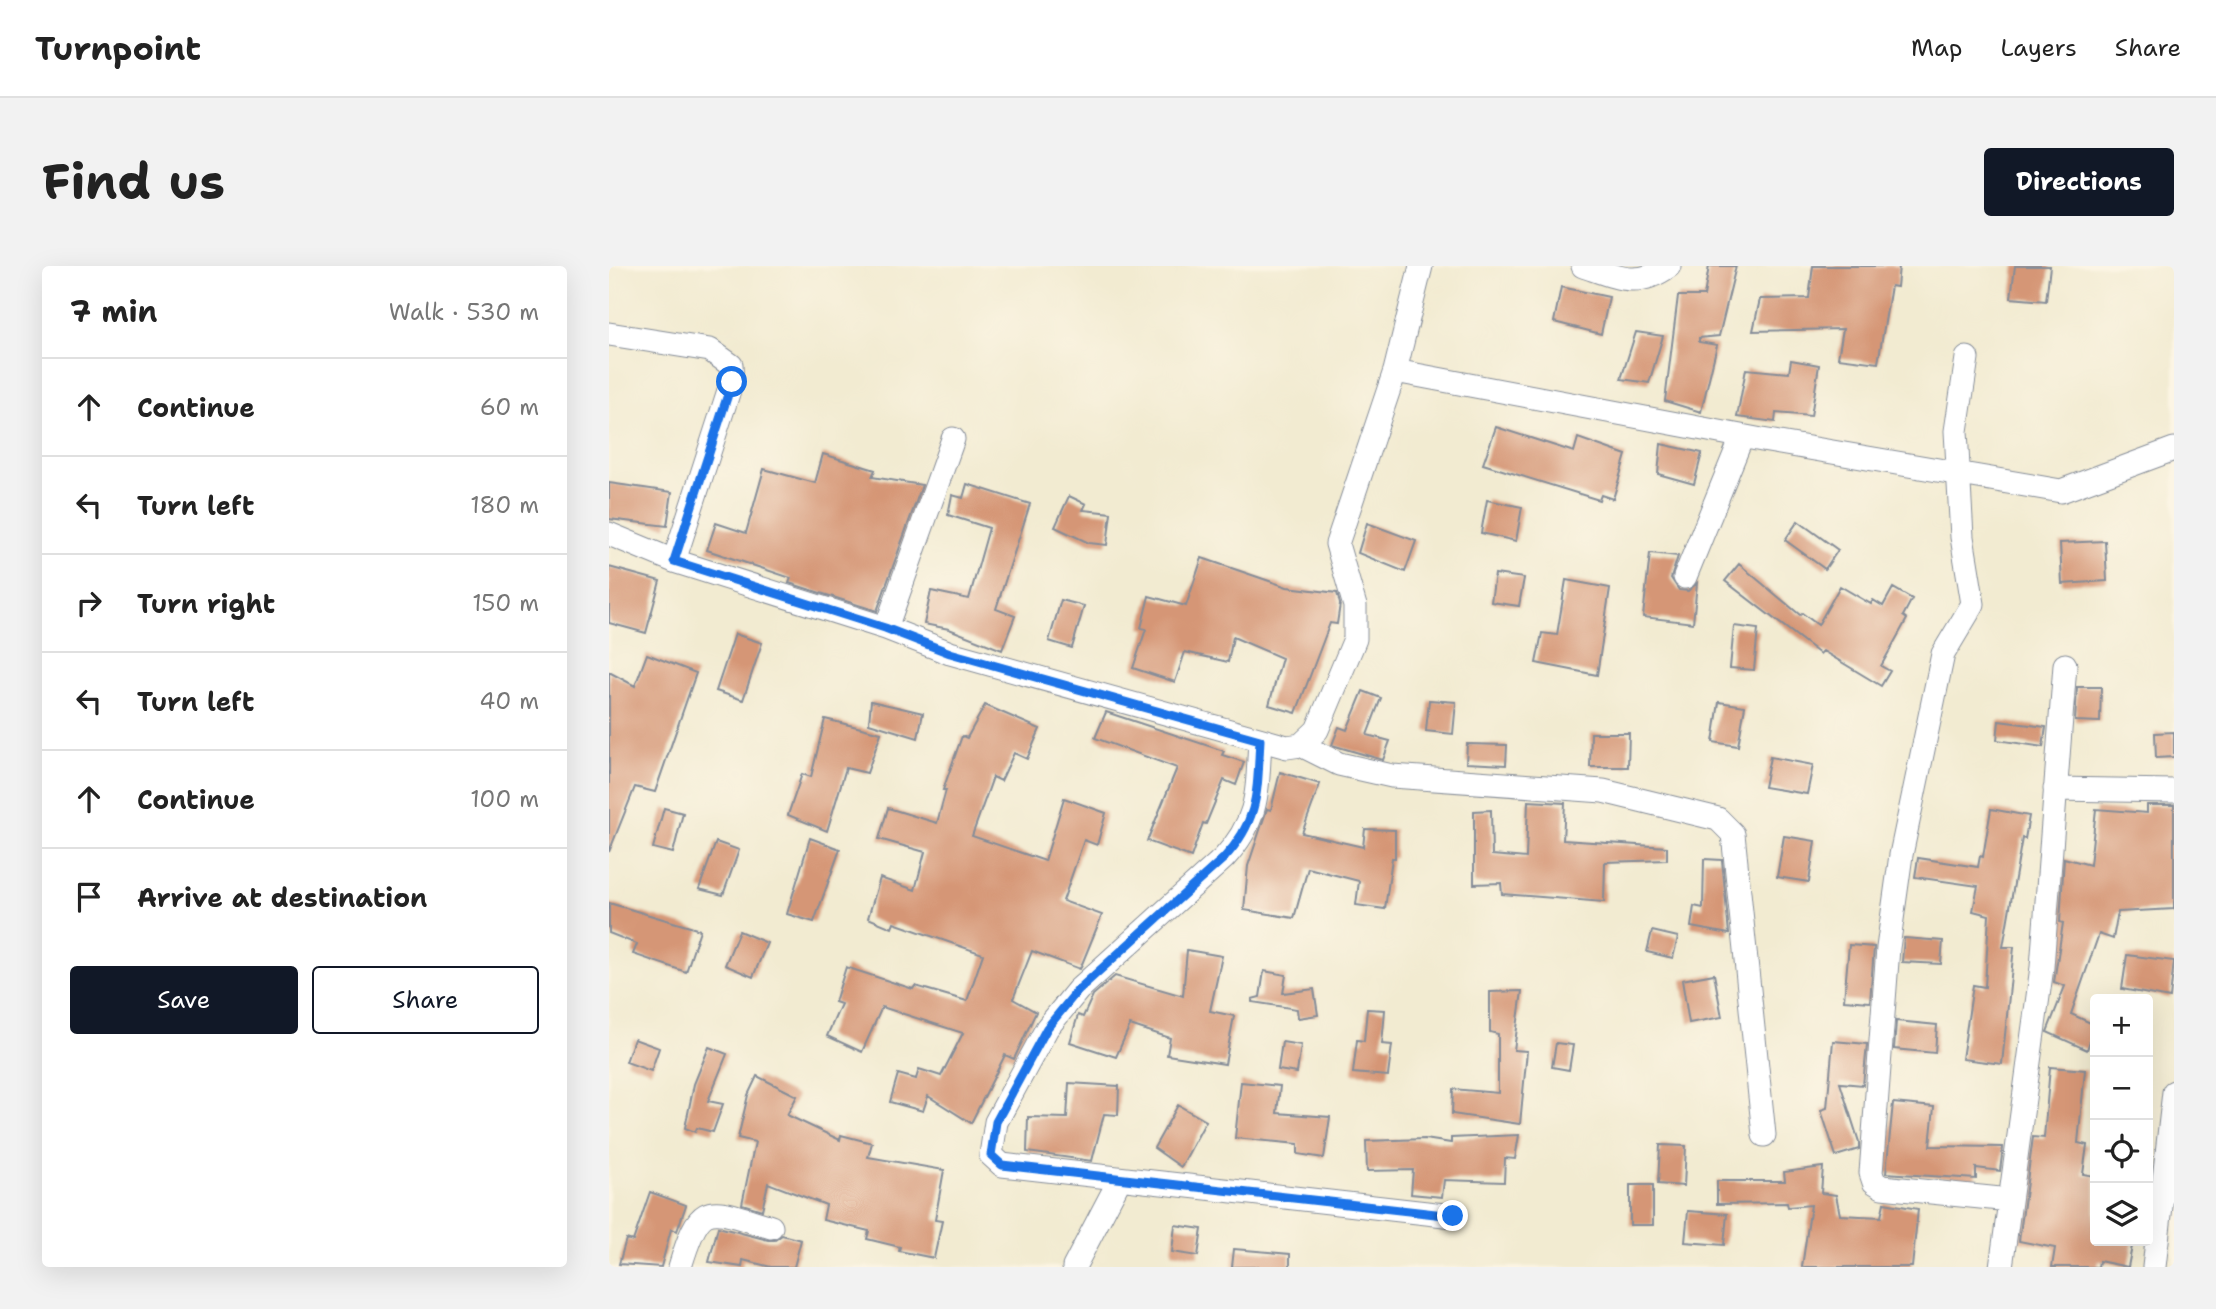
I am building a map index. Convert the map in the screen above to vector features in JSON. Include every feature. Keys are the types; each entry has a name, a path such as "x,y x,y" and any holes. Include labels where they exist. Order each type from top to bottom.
{"street":[{"path":"1301,745 1317,730 1355,639 1355,606 1337,544 1395,371 1420,266"},
{"path":"1583,266 1628,281 1654,278 1669,266"},
{"path":"609,334 710,350 731,365 732,382 674,561"},
{"path":"1967,358 1956,430 1962,537 1973,604 1943,654 1901,855 1888,948 1871,1173 1874,1182 1882,1186 2010,1200"},
{"path":"1395,371 1742,437 2061,491 2174,449"},
{"path":"1685,577 1742,437"},
{"path":"885,628 953,439"},
{"path":"609,534 674,561 885,628 950,653 1260,740 1287,747 1301,745 1339,764 1392,776 1603,791 1719,819 1733,834 1764,1135"},
{"path":"2001,1267 2042,967 2064,665"},
{"path":"1260,740 1257,798 1243,837 1224,858 1078,990 1047,1028 996,1122 991,1155 1002,1165 1453,1216"},
{"path":"2055,789 2174,792"},
{"path":"2154,1267 2174,1092"},
{"path":"1074,1267 1119,1179"},
{"path":"680,1267 692,1226 703,1214 716,1211 771,1227"}],"building":[{"path":"1709,266 1736,266 1719,336 1699,338 1699,342 1717,345 1701,412 1665,401 1678,296 1704,296"},
{"path":"1813,266 1899,266 1897,287 1891,286 1878,363 1838,358 1843,329 1753,331 1760,299 1809,298"},
{"path":"2015,266 2050,266 2046,301 2011,298"},
{"path":"1561,287 1609,297 1601,334 1554,322"},
{"path":"1636,332 1663,336 1649,383 1621,379"},
{"path":"1791,360 1819,365 1811,416 1776,413 1775,422 1737,417 1746,369 1789,373"},
{"path":"1496,427 1574,452 1578,438 1626,455 1613,499 1601,495 1599,500 1483,464"},
{"path":"1661,444 1702,453 1694,484 1658,474"},
{"path":"823,454 875,470 872,477 922,485 877,611 789,583 791,578 707,550 716,523 746,533 764,469 815,483"},
{"path":"609,483 672,492 667,526 609,519"},
{"path":"967,484 1030,504 996,609 1015,616 1002,650 949,629 924,624 931,591 969,599 989,528 948,515 952,495 963,498"},
{"path":"1069,496 1086,504 1083,510 1111,513 1107,545 1089,543 1055,527"},
{"path":"1487,500 1522,507 1516,541 1481,533"},
{"path":"1798,521 1838,550 1825,569 1785,540"},
{"path":"1367,523 1416,541 1405,572 1358,553"},
{"path":"2105,541 2107,581 2062,584 2060,543"},
{"path":"1650,553 1678,556 1671,578 1679,590 1688,591 1697,583 1693,623 1643,617"},
{"path":"1202,558 1287,587 1337,593 1340,604 1337,624 1330,623 1296,713 1269,705 1282,658 1233,637 1228,662 1185,652 1175,682 1133,668 1146,629 1141,628 1149,596 1186,606"},
{"path":"1739,564 1800,615 1802,613 1818,625 1840,586 1871,604 1873,600 1883,606 1893,588 1912,599 1903,616 1907,619 1881,666 1890,671 1881,686 1823,651 1820,654 1725,581"},
{"path":"609,567 660,581 646,633 609,623"},
{"path":"1495,574 1524,578 1519,606 1491,602"},
{"path":"1566,580 1610,588 1597,675 1536,663 1542,633 1557,635"},
{"path":"1061,600 1084,606 1072,648 1049,641"},
{"path":"1734,626 1758,629 1754,670 1730,668"},
{"path":"735,634 762,643 743,700 716,691"},
{"path":"647,654 696,673 655,792 635,787 609,852 609,672 635,686"},
{"path":"2077,687 2101,687 2100,722 2075,721"},
{"path":"1363,691 1381,698 1367,735 1390,741 1383,760 1332,745 1339,727 1347,730"},
{"path":"1429,700 1456,702 1453,734 1426,731"},
{"path":"871,701 923,713 918,738 869,723"},
{"path":"1719,702 1745,706 1738,746 1713,742"},
{"path":"985,705 1040,729 1027,759 1014,753 1001,781 993,777 972,836 1045,861 1064,798 1106,813 1097,845 1084,840 1063,901 1102,915 1080,969 1032,951 1013,999 1036,1012 1014,1059 1005,1055 971,1123 928,1096 923,1111 890,1102 898,1074 916,1079 919,1069 941,1076 963,1033 882,1007 862,1052 827,1036 841,1004 835,1002 846,967 913,989 915,986 967,1001 983,954 894,923 892,928 868,918 880,878 915,890 925,852 879,839 888,808 937,823 946,790 943,790 962,736 967,738"},
{"path":"1106,712 1224,751 1222,755 1244,762 1236,785 1224,780 1206,824 1203,823 1191,857 1147,841 1177,768 1095,738"},
{"path":"825,719 881,733 867,773 846,768 827,831 788,815 802,774 811,777"},
{"path":"1999,721 2046,727 2043,747 1997,740"},
{"path":"2174,732 2174,757 2156,758 2155,733"},
{"path":"1591,733 1629,733 1628,767 1590,767"},
{"path":"1467,744 1507,745 1506,765 1466,763"},
{"path":"1770,757 1813,765 1807,794 1764,787"},
{"path":"1280,772 1320,784 1302,833 1363,847 1365,829 1395,830 1395,858 1392,858 1385,909 1356,905 1359,881 1308,868 1294,918 1244,910 1248,866 1267,809 1271,810"},
{"path":"1528,801 1565,803 1563,840 1667,847 1667,860 1605,862 1604,902 1502,894 1501,883 1474,884 1474,811 1491,810 1492,855 1526,858"},
{"path":"2147,805 2174,805 2174,909 2118,912 2113,939 2099,934 2071,1014 2090,1023 2087,1050 2047,1032 2065,986 2054,982 2063,923 2060,922 2064,858 2090,865 2096,809 2147,813"},
{"path":"664,808 683,813 673,853 653,848"},
{"path":"1991,809 2029,816 2025,839 2022,838 2003,947 2014,947 2002,1064 1962,1059 1973,985 1985,987 1989,915 1973,911 1978,886 1915,877 1918,858 1978,867 1980,856 1983,857"},
{"path":"1784,836 1815,841 1809,882 1777,877"},
{"path":"810,838 840,849 814,922 787,914"},
{"path":"716,842 739,850 723,895 699,889"},
{"path":"1704,859 1722,860 1729,934 1691,927 1694,906 1703,908"},
{"path":"609,903 700,930 686,972 633,954 637,944 609,933"},
{"path":"739,931 767,943 753,977 725,965"},
{"path":"1652,931 1678,937 1673,958 1647,952"},
{"path":"1904,938 1943,941 1941,964 1902,962"},
{"path":"1849,945 1874,947 1870,1002 1844,1000"},
{"path":"1187,950 1222,956 1210,1011 1234,1016 1225,1064 1167,1055 1170,1038 1130,1025 1116,1057 1070,1042 1078,1015 1083,1017 1093,995 1115,976 1183,996"},
{"path":"2127,955 2174,961 2170,998 2122,989"},
{"path":"1264,971 1286,975 1283,993 1314,989 1318,1015 1298,1018 1297,1009 1252,1002 1252,999 1260,997"},
{"path":"1714,974 1722,1017 1689,1023 1682,980"},
{"path":"1522,991 1514,1050 1527,1051 1520,1124 1452,1114 1453,1089 1498,1093 1498,1034 1490,1032 1490,992"},
{"path":"1367,1009 1385,1010 1382,1044 1392,1045 1388,1076 1353,1073 1357,1040 1364,1041"},
{"path":"1896,1021 1937,1025 1935,1053 1894,1049"},
{"path":"634,1039 659,1048 651,1071 626,1062"},
{"path":"1833,1041 1867,1044 1863,1085 1840,1083 1859,1149 1836,1156 1821,1110 1827,1108"},
{"path":"1282,1042 1301,1045 1297,1073 1278,1070"},
{"path":"1556,1043 1573,1045 1569,1070 1552,1067"},
{"path":"709,1047 727,1054 708,1101 723,1104 713,1132 697,1128 695,1132 685,1128 694,1084"},
{"path":"2050,1067 2085,1070 2078,1143 2087,1145 2083,1174 2090,1175 2090,1246 2132,1246 2128,1267 2099,1261 2098,1267 2052,1267 2055,1248 2019,1241 2033,1137 2044,1138"},
{"path":"757,1076 797,1096 787,1115 840,1140 841,1135 872,1143 868,1157 944,1170 935,1220 942,1221 934,1258 899,1251 900,1247 867,1239 869,1231 823,1220 826,1205 768,1183 762,1210 742,1204 755,1142 738,1138 748,1095"},
{"path":"1241,1082 1280,1086 1277,1113 1330,1117 1324,1158 1298,1154 1298,1144 1235,1138"},
{"path":"1069,1083 1119,1086 1118,1115 1104,1114 1092,1161 1027,1152 1028,1117 1067,1118"},
{"path":"1893,1103 1934,1107 1930,1146 2003,1147 2000,1171 1976,1168 1976,1179 1886,1173"},
{"path":"1178,1105 1206,1121 1181,1167 1154,1148"},
{"path":"1519,1135 1515,1159 1505,1158 1504,1182 1444,1180 1442,1197 1411,1194 1413,1170 1367,1171 1366,1141 1425,1139 1451,1143 1451,1138"},
{"path":"1660,1145 1686,1146 1684,1186 1658,1184"},
{"path":"1823,1167 1821,1193 1836,1195 1840,1215 1881,1217 1884,1203 1918,1209 1912,1267 1802,1267 1811,1205 1788,1207 1787,1203 1717,1204 1717,1181 1785,1181 1784,1172"},
{"path":"1630,1185 1653,1185 1653,1225 1630,1225"},
{"path":"650,1192 686,1205 677,1231 671,1229 661,1267 619,1264 626,1239 633,1241"},
{"path":"1688,1211 1727,1214 1724,1245 1685,1242"},
{"path":"1175,1225 1202,1229 1198,1256 1172,1252"},
{"path":"718,1227 768,1240 775,1240 782,1235 801,1240 794,1267 771,1267 743,1260 742,1267 709,1262"},
{"path":"1234,1249 1290,1254 1290,1267 1232,1267"}],"route":[{"path":"732,382 674,561 885,628 950,653 1260,740 1257,798 1243,837 1224,858 1078,990 1047,1028 996,1122 991,1155 1002,1165 1453,1216"}]}
